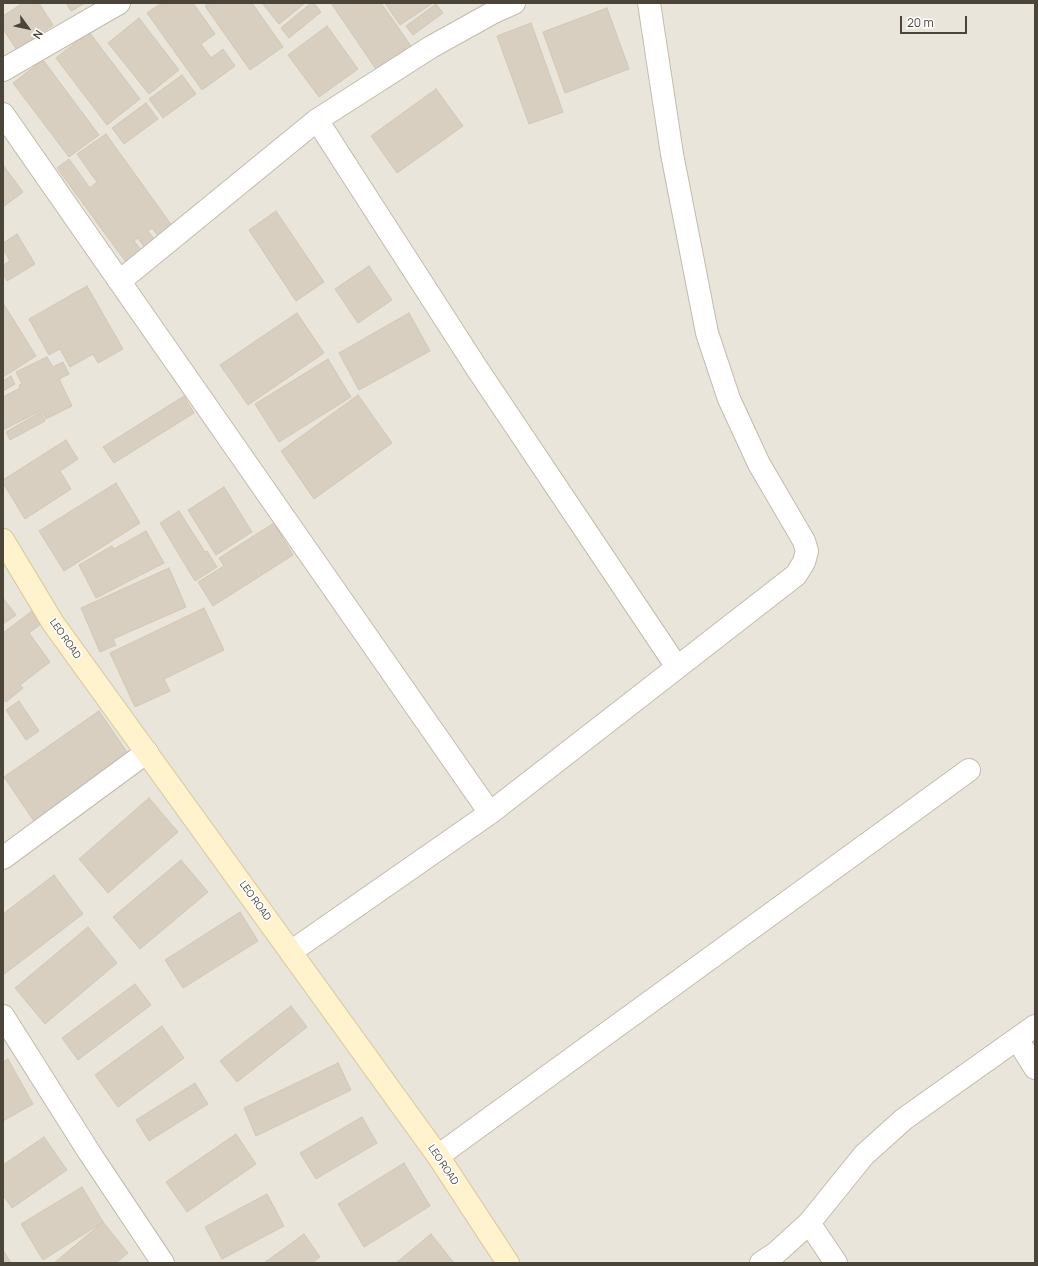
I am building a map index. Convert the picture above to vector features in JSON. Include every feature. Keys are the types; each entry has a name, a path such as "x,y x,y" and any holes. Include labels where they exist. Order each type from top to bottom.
{"street":[{"path":"3,70 119,3"},
{"path":"120,281 317,120 431,47 494,12 514,3"},
{"path":"292,951 490,813 796,575 804,562 807,551 804,542 759,464 729,399 707,332 672,154 649,3"},
{"path":"3,114 490,813"},
{"path":"317,120 476,367 677,667"},
{"name":"LEO ROAD","path":"3,540 54,623 292,951 438,1156 508,1263"},
{"path":"3,858 147,752"},
{"path":"438,1156 969,770"},
{"path":"3,1016 89,1152 163,1263"},
{"path":"761,1263 776,1253 809,1223 869,1150 904,1119 1035,1026"},
{"path":"1017,1039 1035,1068"},
{"path":"809,1223 836,1263"}],"shaded area":[{"path":"3,3 1035,3 1035,1263 3,1263"}],"building":[{"path":"23,3 39,3 53,25 17,50 3,29 3,16"},
{"path":"66,3 85,3 71,11"},
{"path":"162,3 193,3 215,34 201,44 211,58 223,49 235,66 202,90 147,13"},
{"path":"210,3 252,3 283,47 250,70 205,6"},
{"path":"262,3 305,3 279,24"},
{"path":"311,3 314,3 321,12 289,38 281,28"},
{"path":"331,3 381,3 411,46 376,69"},
{"path":"385,3 433,3 400,25"},
{"path":"436,4 443,13 413,35 406,26"},
{"path":"607,8 629,69 565,93 543,32"},
{"path":"139,18 179,70 149,94 108,43"},
{"path":"531,23 563,112 529,124 497,36"},
{"path":"327,26 358,69 319,97 288,55"},
{"path":"89,32 140,99 107,125 56,58"},
{"path":"43,60 99,135 69,157 13,83"},
{"path":"182,75 196,94 163,118 149,99"},
{"path":"436,89 463,126 397,173 371,136"},
{"path":"146,103 158,119 124,144 112,128"},
{"path":"106,134 173,227 159,237 152,228 148,231 156,241 146,249 138,238 134,241 144,254 128,265 57,168 69,159 90,188 97,182 77,154"},
{"path":"3,165 23,192 3,207"},
{"path":"276,211 324,282 296,301 249,230"},
{"path":"17,234 35,264 7,281 3,274 3,265 10,261 3,249 3,243"},
{"path":"369,266 392,300 358,323 335,289"},
{"path":"87,286 123,349 98,363 93,354 70,367 60,349 49,355 29,319"},
{"path":"3,303 36,356 3,377"},
{"path":"297,313 324,353 248,405 220,365"},
{"path":"409,313 430,351 359,390 339,353"},
{"path":"47,357 53,367 63,362 69,374 59,379 72,406 46,419 42,410 3,430 3,397 20,388 19,385 22,384 16,372"},
{"path":"328,359 351,397 279,442 255,404"},
{"path":"11,376 15,384 3,391 3,381"},
{"path":"358,395 392,443 314,499 281,451"},
{"path":"184,396 194,413 114,463 103,447"},
{"path":"41,412 45,421 10,440 6,432"},
{"path":"66,440 78,459 60,471 71,489 25,519 3,483 3,480"},
{"path":"116,483 140,523 64,571 39,531"},
{"path":"224,487 252,532 216,555 188,510"},
{"path":"179,511 205,552 207,551 217,567 195,581 160,523"},
{"path":"274,523 293,555 213,606 198,582 224,566 219,558"},
{"path":"146,531 164,563 96,598 79,565 112,546 114,549"},
{"path":"169,568 186,607 113,639 116,645 100,652 81,608"},
{"path":"3,598 16,615 3,624"},
{"path":"204,608 224,650 164,679 170,691 135,707 110,653"},
{"path":"32,611 41,624 29,633 50,662 20,685 23,688 6,702 3,700 3,633"},
{"path":"19,701 39,731 26,740 6,710"},
{"path":"99,711 133,761 38,827 4,777"},
{"path":"149,798 178,832 108,893 79,859"},
{"path":"181,860 208,892 140,949 113,917"},
{"path":"54,875 83,914 3,975 3,914"},
{"path":"240,912 258,941 183,988 165,960"},
{"path":"88,927 117,963 45,1024 15,988"},
{"path":"135,984 151,1005 78,1060 62,1038"},
{"path":"291,1006 307,1027 237,1082 220,1061"},
{"path":"162,1026 184,1058 118,1107 95,1075"},
{"path":"8,1059 33,1104 3,1121 3,1062"},
{"path":"338,1063 351,1090 256,1136 244,1108"},
{"path":"195,1083 208,1104 149,1141 136,1120"},
{"path":"362,1117 377,1143 316,1179 300,1153"},
{"path":"236,1134 256,1164 187,1212 166,1182"},
{"path":"44,1137 67,1170 12,1208 3,1195 3,1165"},
{"path":"404,1163 430,1206 364,1247 338,1204"},
{"path":"82,1187 103,1222 43,1260 21,1224"},
{"path":"267,1194 284,1226 222,1259 205,1227"},
{"path":"103,1222 128,1253 116,1263 54,1263"},
{"path":"304,1234 320,1257 312,1263 264,1263"},
{"path":"431,1234 454,1263 396,1263"},
{"path":"3,1250 11,1263 3,1263"}]}
